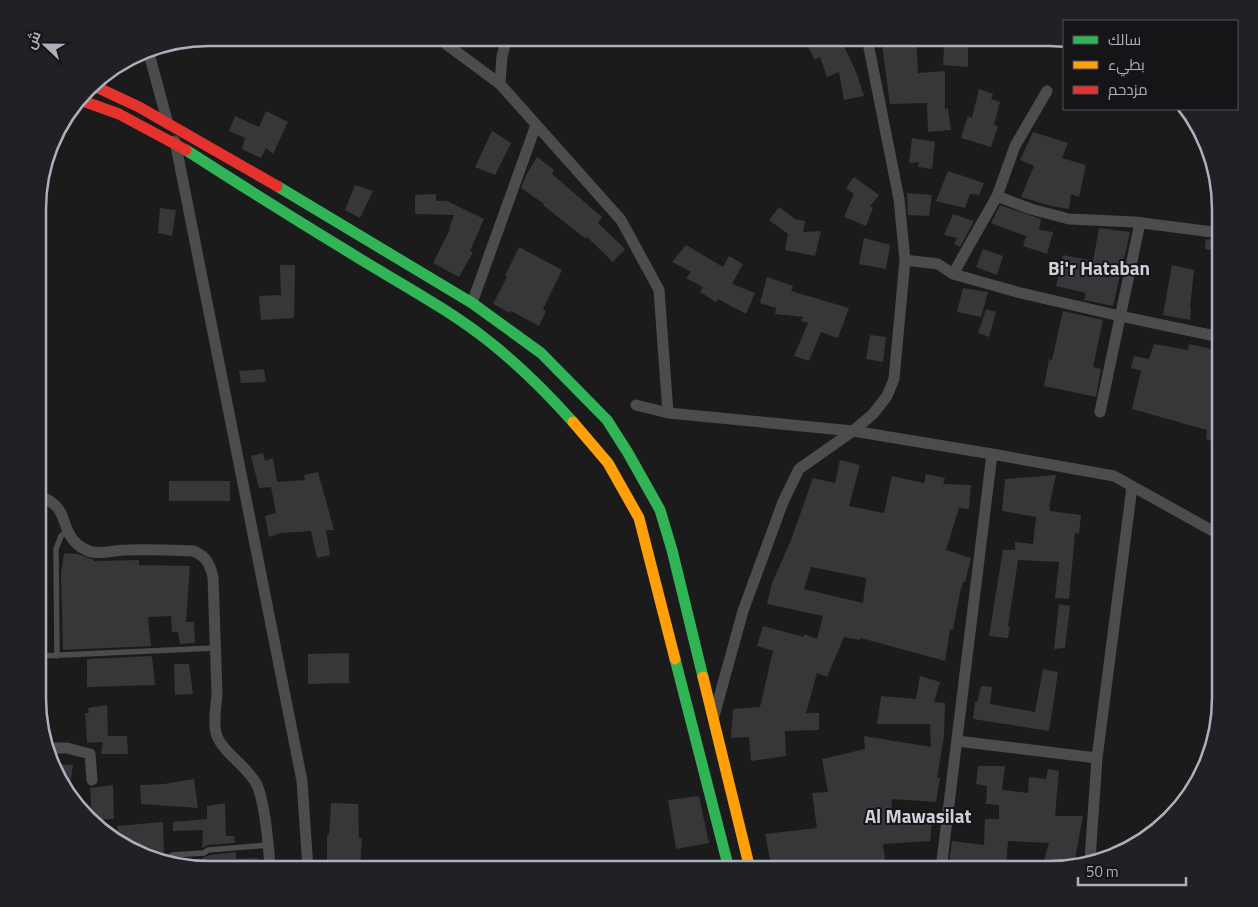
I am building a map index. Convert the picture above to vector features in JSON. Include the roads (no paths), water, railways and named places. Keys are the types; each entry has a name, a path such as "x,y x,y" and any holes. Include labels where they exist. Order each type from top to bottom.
{"main road":[{"path":"101,88 168,123 317,209 472,303 541,354 607,420 646,483 660,510 672,550 748,861"},
{"path":"87,102 120,114 176,144 458,319 491,343 522,370 558,405 608,463 639,518 727,861"}],"street":[{"path":"450,47 500,84 621,220 659,290 668,413"},
{"path":"500,84 504,47"},
{"path":"713,720 743,611 783,502 798,468 853,431 873,414 887,396 894,379 905,260 899,199 869,47"},
{"path":"150,58 168,123 176,144 302,781 307,860"},
{"path":"953,274 997,196 1015,146 1047,91"},
{"path":"472,303 536,125"},
{"path":"997,196 1031,209 1069,219 1140,223 1211,232"},
{"path":"1100,412 1140,223"},
{"path":"905,260 938,264 953,274 1120,316 1211,335"},
{"path":"636,405 668,413 853,431 1114,476 1211,530"},
{"path":"942,861 992,454"},
{"path":"1090,855 1097,758 1132,486"},
{"path":"47,499 58,506 78,545 92,552 140,550 193,551 200,554 209,564 213,577 216,733 222,744 252,776 256,783 260,796 269,860"},
{"path":"957,741 1097,758"},
{"path":"55,748 66,748 90,754 92,780"}],"lane":[{"path":"57,656 56,549 61,536 69,530"},
{"path":"47,656 215,648"},
{"path":"172,855 268,845"}],"district":[{"name":"Bi'r Hataban","path":"1099,267"},
{"name":"Al Mawasilat","path":"918,815"}]}
